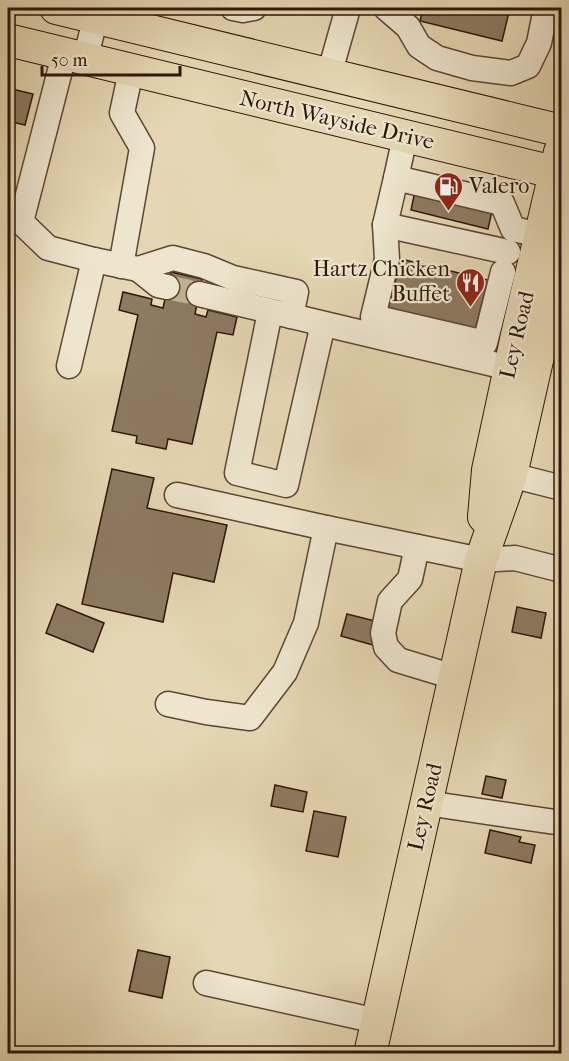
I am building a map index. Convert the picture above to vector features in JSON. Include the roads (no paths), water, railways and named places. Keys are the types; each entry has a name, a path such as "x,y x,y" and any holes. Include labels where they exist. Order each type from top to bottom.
{"main road":[{"name":"North Wayside Drive","path":"56,8 97,13 329,75 561,131"},
{"name":"North Wayside Drive","path":"8,40 405,137 559,165"},
{"name":"Ley Road","path":"370,1053 499,473 510,368 526,253 559,165"},
{"name":"Ley Road","path":"499,473 551,343 555,305 526,253"}],"street":[{"path":"233,8 243,10 254,8"},
{"path":"329,75 348,8"},
{"path":"386,8 408,27 419,46 437,57 472,68 511,73 528,66 539,44 546,8"},
{"path":"97,13 74,57 14,221 48,248 130,268 158,285 167,287"},
{"path":"130,268 142,148 122,113 131,71"},
{"path":"405,137 385,225 387,259 373,317 485,343 526,253"},
{"path":"396,178 502,203 526,253"},
{"path":"385,225 526,253"},
{"path":"130,268 173,258 204,266 233,278 296,292 280,314 237,473 286,485 323,324"},
{"path":"69,366 94,260"},
{"path":"229,302 233,278"},
{"path":"199,294 510,368"},
{"path":"499,473 561,488"},
{"path":"177,495 481,560 515,558 561,570"},
{"path":"168,704 250,718 285,672 306,623 326,528"},
{"path":"417,547 410,579 390,601 383,633 386,647 398,660 454,677"},
{"path":"426,803 561,824"},
{"path":"206,983 377,1021"}],"tunnel":[{"path":"167,287 199,294"}],"place":[{"name":"Valero","path":"448,212"},
{"name":"Hartz Chicken Buffet","path":"471,308"}]}
